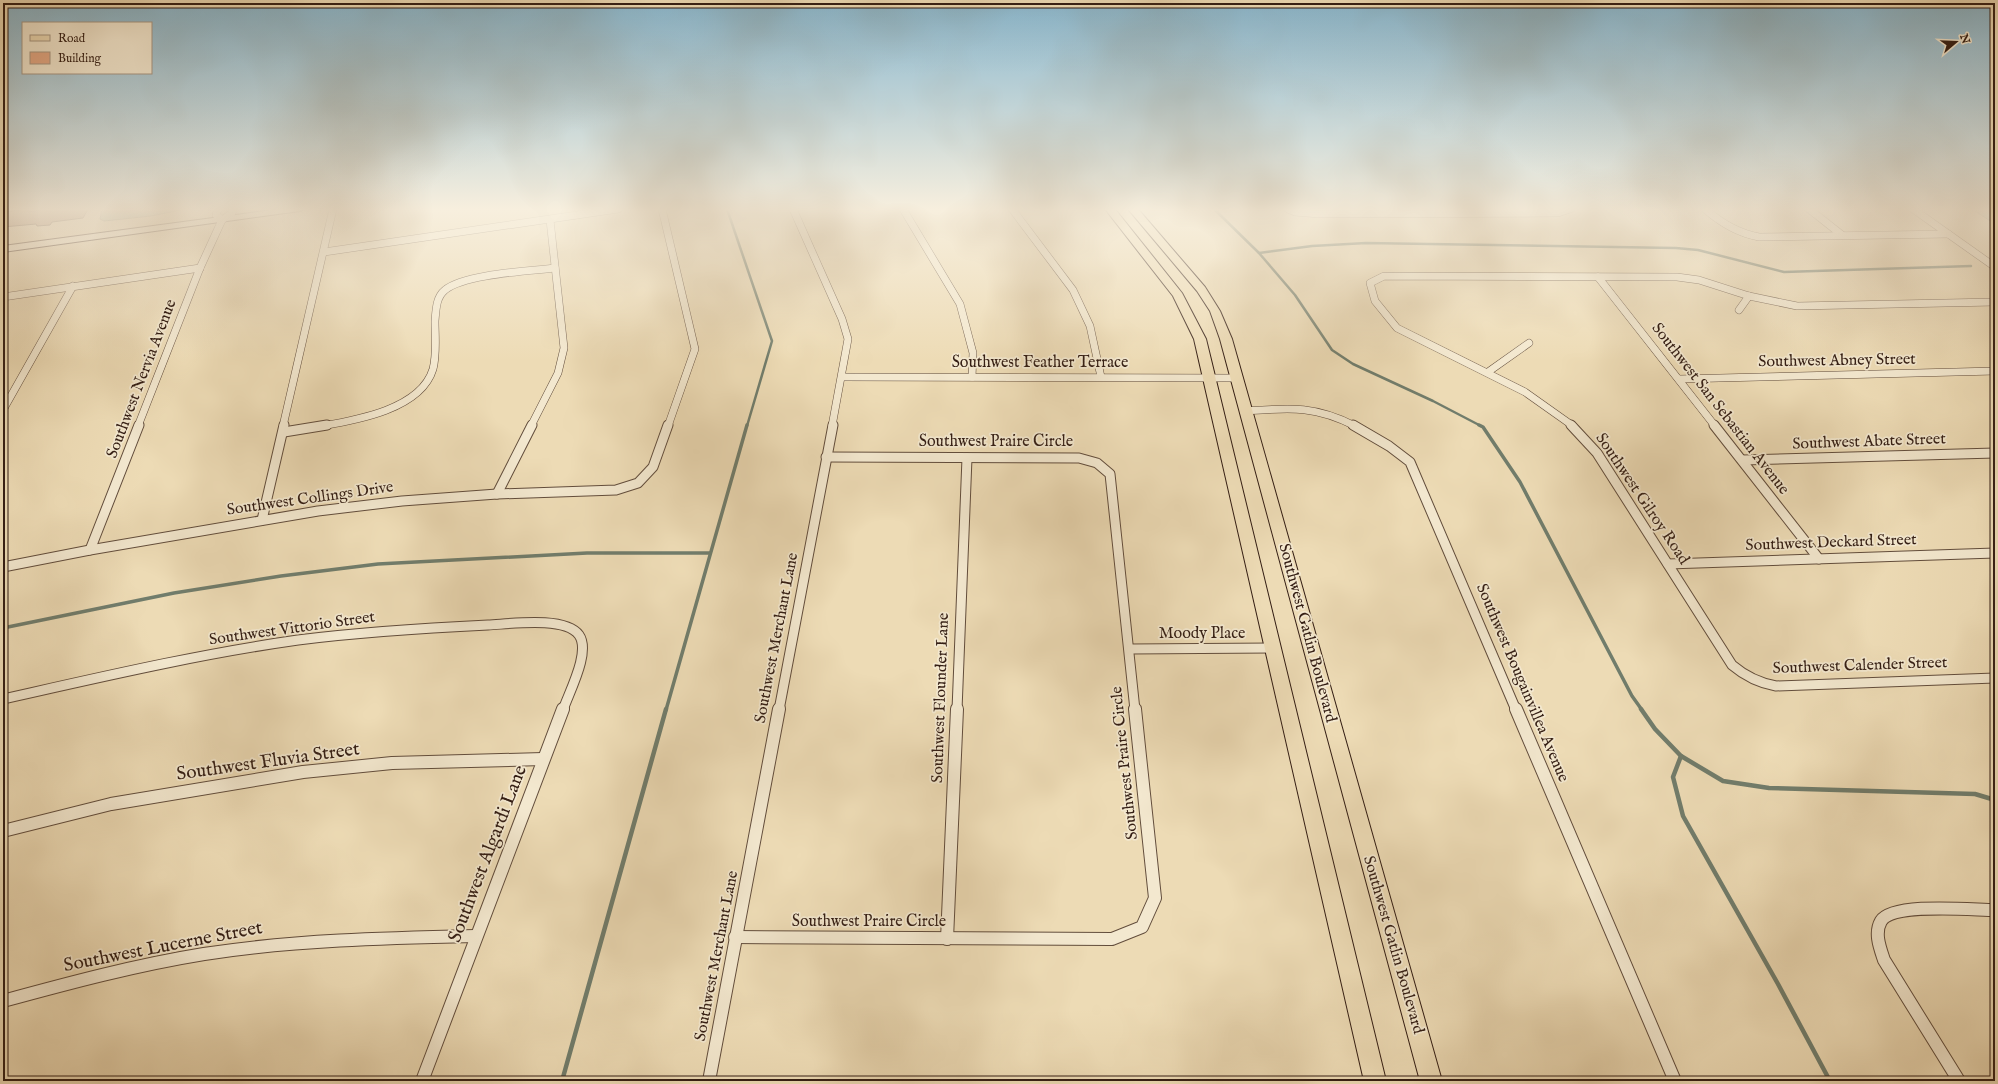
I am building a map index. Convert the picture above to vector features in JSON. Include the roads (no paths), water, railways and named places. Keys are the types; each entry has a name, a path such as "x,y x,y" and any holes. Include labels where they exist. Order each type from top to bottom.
{"main road":[{"name":"Southwest Gatlin Boulevard","path":"1150,260 1178,295 1200,339 1375,1081"},
{"name":"Southwest Gatlin Boulevard","path":"1176,260 1201,289 1214,311 1226,339 1431,1081"}],"street":[{"name":"Southwest Nervia Avenue","path":"90,550 203,260"},
{"path":"262,520 284,432 322,260"},
{"path":"497,494 558,373 564,348 554,260"},
{"name":"Southwest Collings Drive","path":"3,567 262,520 402,502 497,494 606,491 624,489 638,483 653,467 695,348 674,260"},
{"name":"Southwest Merchant Lane","path":"709,1081 847,350 846,330 815,260"},
{"path":"933,260 960,304 968,329 973,353 972,377"},
{"path":"1050,260 1073,290 1090,326 1101,377"},
{"path":"1986,260 1995,266"},
{"path":"3,297 200,268"},
{"path":"284,432 373,414 397,405 415,393 427,380 433,368 436,306 440,296 446,288 467,281 555,268"},
{"name":"Southwest Gilroy Road","path":"1598,277 1384,276 1375,279 1370,283 1370,291 1389,320 1397,328 1408,335 1488,372 1538,400 1574,427 1597,453 1732,664"},
{"path":"1598,277 1678,277 1714,284 1749,296 1797,306 1995,302"},
{"name":"Southwest San Sebastian Avenue","path":"1598,277 1743,460 1819,559"},
{"path":"3,410 73,286"},
{"path":"1739,310 1749,296"},
{"path":"1488,372 1529,343"},
{"name":"Southwest Abney Street","path":"1679,379 1995,371"},
{"name":"Southwest Feather Terrace","path":"842,377 1238,378"},
{"name":"Southwest Bougainvillea Avenue","path":"1245,411 1309,408 1335,416 1395,450 1410,462 1675,1081"},
{"name":"Southwest Abate Street","path":"1743,460 1995,453"},
{"name":"Southwest Praire Circle","path":"735,937 1112,939 1142,927 1155,898 1130,650 1110,474 1097,463 1079,458 826,457"},
{"name":"Southwest Flounder Lane","path":"946,939 967,458"},
{"name":"Southwest Deckard Street","path":"1668,564 1995,553"},
{"name":"Southwest Vittorio Street","path":"3,699 168,662 341,635 418,628 547,622 567,626 579,634 583,641"},
{"name":"Southwest Algardi Lane","path":"422,1081 582,659 584,647 583,641"},
{"name":"Moody Place","path":"1130,650 1274,648"},
{"name":"Southwest Calender Street","path":"1732,664 1739,672 1756,682 1776,686 1995,678"},
{"name":"Southwest Fluvia Street","path":"3,831 111,804 303,772 392,763 543,759"},
{"path":"1959,1081 1888,966 1878,942 1878,931 1881,922 1886,916 1905,910 1995,910"},
{"name":"Southwest Lucerne Street","path":"3,1001 82,979 232,950 334,940 476,936"}],"waterway":[{"path":"744,260 772,341 747,426"},
{"path":"1265,260 1295,295 1332,350 1353,364 1433,401 1481,426"},
{"path":"1735,260 1784,272 1971,266"},
{"path":"666,710 747,425"},
{"path":"1481,426 1520,482 1632,696 1642,710"},
{"path":"3,628 174,593 281,576 378,564 587,553 710,553"},
{"path":"562,1081 666,709"},
{"path":"1641,709 1655,729 1681,756"},
{"path":"1681,756 1723,781 1769,788 1975,794 1995,800"},
{"path":"1681,756 1673,777 1683,816 1778,984 1830,1081"}]}
